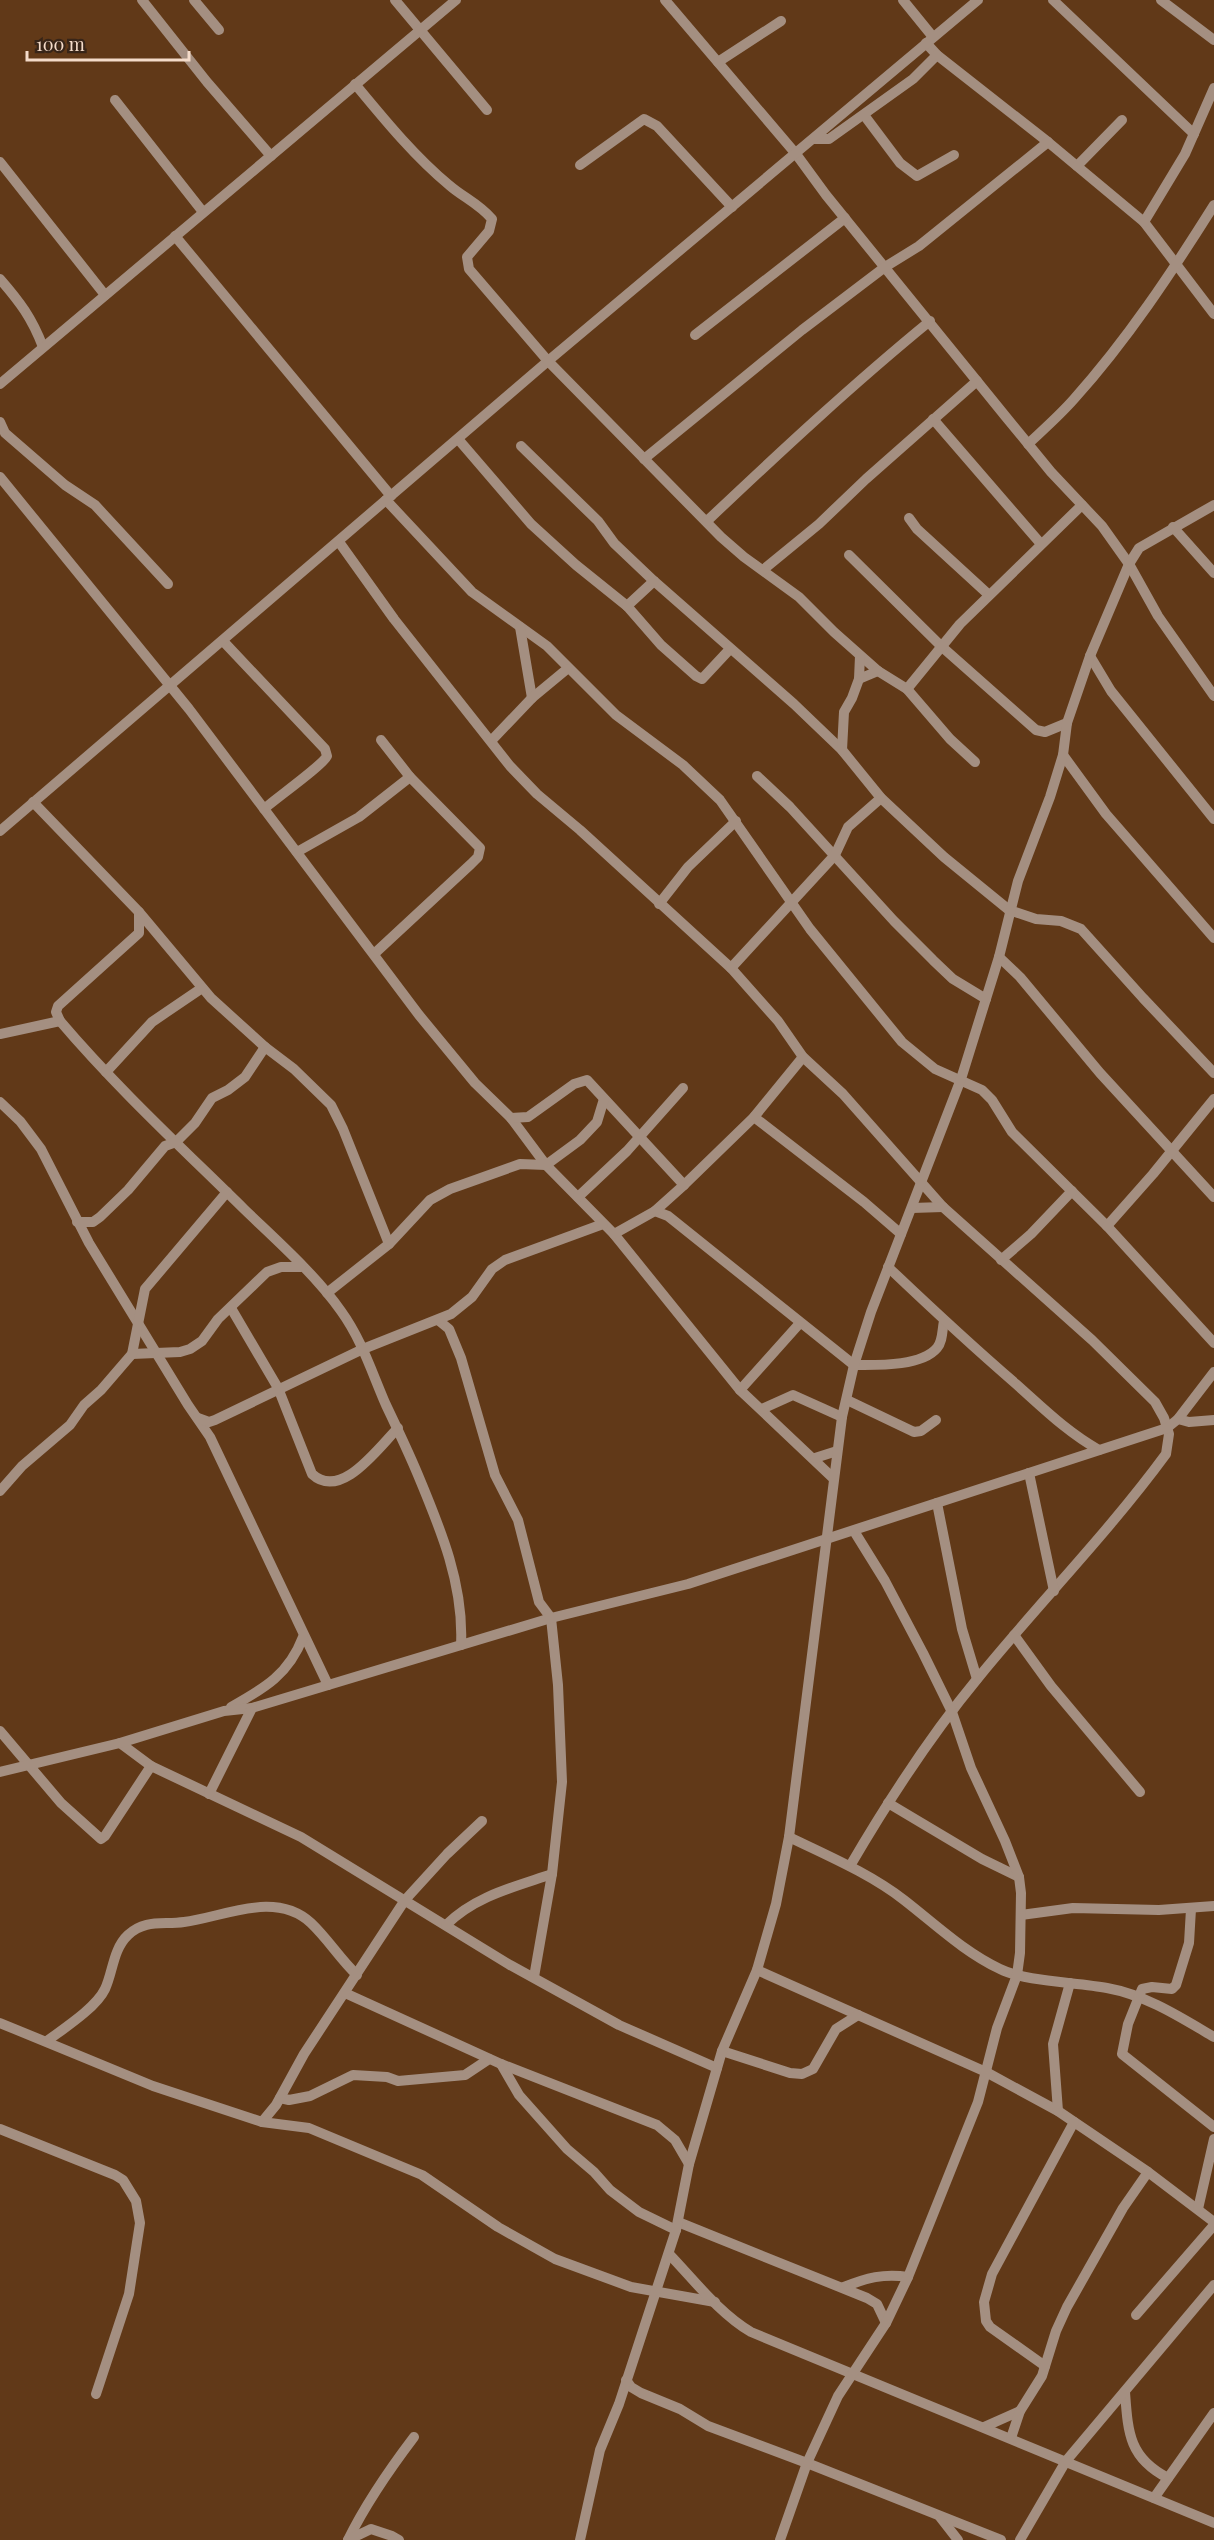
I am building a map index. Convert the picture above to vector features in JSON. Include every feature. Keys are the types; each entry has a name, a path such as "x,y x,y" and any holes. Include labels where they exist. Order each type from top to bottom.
{"street":[{"path":"142,0 207,82 271,156"},
{"path":"194,0 219,30"},
{"path":"395,0 487,110"},
{"path":"0,384 456,0"},
{"path":"665,0 796,154 1028,444 1102,526 1129,564 1158,616 1214,696"},
{"path":"903,0 937,55 1048,142 1144,222 1214,314"},
{"path":"0,831 548,361 978,0"},
{"path":"1053,0 1194,134"},
{"path":"1161,0 1214,40"},
{"path":"718,62 781,21"},
{"path":"814,139 829,139 913,79 937,55"},
{"path":"354,84 388,124 449,185 479,204 492,219 489,231 467,257 468,269 548,361 734,549 800,597 879,672 907,689 950,739 975,762"},
{"path":"1144,222 1177,168 1214,88"},
{"path":"115,100 203,212"},
{"path":"864,115 900,163 917,176 954,155"},
{"path":"580,165 644,120 657,126 732,207"},
{"path":"1077,166 1122,120"},
{"path":"644,459 802,330 885,267 919,246 1048,142"},
{"path":"0,162 105,295"},
{"path":"1028,444 1074,399 1177,264 1214,205"},
{"path":"696,335 845,218"},
{"path":"175,236 389,498 472,592 547,646 567,669 616,715 696,777 720,800 790,902 902,1042 930,1065 982,1090 992,1100 1012,1132 1107,1226 1214,1343"},
{"path":"0,279 34,323 43,347"},
{"path":"707,521 821,414 930,321"},
{"path":"763,570 819,524 977,381"},
{"path":"933,419 1041,544"},
{"path":"0,422 5,433 64,485 95,505 168,584"},
{"path":"458,439 531,524 576,565 627,606 661,645 702,679 730,649"},
{"path":"521,446 654,581 781,691 842,750 881,798 944,857 1009,910 1036,919 1061,921 1081,929 1143,999 1214,1073"},
{"path":"0,477 169,685 418,1015 523,1132 546,1165 614,1234 740,1390 833,1478"},
{"path":"907,689 941,646 988,595 1082,505"},
{"path":"580,2540 600,2450 619,2404 655,2290 669,2254 689,2164 722,2051 757,1970 776,1904 789,1836 833,1478 842,1417 854,1365 888,1267 923,1183 961,1079 999,957 1009,910 1063,755 1067,723 1090,656 1129,564 1139,548 1214,505"},
{"path":"909,518 917,529 988,595"},
{"path":"1173,527 1214,573"},
{"path":"339,542 394,619 510,766 537,794 580,830 731,968 778,1021 803,1057 843,1094 942,1207 1125,1371 1155,1402 1167,1428 1170,1441 1166,1454 1054,1591 977,1679 888,1803 850,1866"},
{"path":"849,555 941,646 1036,730 1044,732 1067,723"},
{"path":"627,606 654,581"},
{"path":"520,627 532,698"},
{"path":"223,642 325,749 327,756 324,762 312,769 264,809"},
{"path":"842,750 844,712 859,679 860,656"},
{"path":"1090,656 1111,691 1214,819"},
{"path":"491,741 532,698 567,669"},
{"path":"859,679 879,672"},
{"path":"374,954 480,853 478,843 410,777 381,740"},
{"path":"1063,755 1107,814 1214,938"},
{"path":"756,776 790,807 894,921 933,960 953,978 986,999"},
{"path":"297,852 358,817 410,777"},
{"path":"731,968 835,855 848,827 881,798"},
{"path":"33,802 139,912 202,988 265,1047 294,1069 331,1106 343,1129 389,1244"},
{"path":"659,904 688,867 735,821"},
{"path":"139,912 139,933 58,1006 56,1012 60,1021 106,1072 327,1293 341,1311 363,1349 398,1428 450,1558 462,1623 460,1645"},
{"path":"999,957 1020,977 1100,1072 1173,1149 1214,1197"},
{"path":"106,1072 152,1022 202,988"},
{"path":"0,1034 60,1021"},
{"path":"77,1222 93,1222 100,1217 128,1190 165,1146 176,1143 195,1123 212,1098 236,1085 245,1077 265,1047"},
{"path":"614,1234 659,1207 684,1185 754,1117 803,1057"},
{"path":"946,1073 966,1061"},
{"path":"511,1118 528,1117 580,1081 587,1080 684,1185"},
{"path":"578,1197 639,1138 683,1088"},
{"path":"327,1293 389,1244 430,1200 450,1189 520,1164 546,1165 580,1140 597,1122 604,1099"},
{"path":"1107,1226 1214,1099"},
{"path":"0,1102 20,1122 41,1149 77,1222 210,1437 328,1686"},
{"path":"523,1132 528,1117"},
{"path":"754,1117 901,1234"},
{"path":"520,1164 530,1144"},
{"path":"1001,1260 1031,1234 1072,1191"},
{"path":"0,1491 22,1466 70,1425 84,1405 101,1390 132,1354 139,1325 141,1300 150,1281 227,1192"},
{"path":"659,1207 854,1365 886,1365 929,1355 937,1348 941,1340 944,1321"},
{"path":"883,1218 942,1207"},
{"path":"198,1418 209,1422 225,1416 278,1388 363,1349 451,1314 472,1297 492,1269 505,1260 603,1224"},
{"path":"132,1354 180,1352 190,1349 202,1341 218,1319 267,1272 281,1267 301,1267"},
{"path":"888,1267 944,1321 1060,1425 1099,1450"},
{"path":"231,1308 278,1388 312,1474 319,1480 329,1483 339,1482 352,1473 398,1428"},
{"path":"451,1314 449,1329 472,1389 495,1475 518,1520 539,1602 550,1618 558,1685 562,1782 552,1874 534,1977"},
{"path":"438,1320 449,1329"},
{"path":"740,1390 800,1323"},
{"path":"0,1772 120,1743 224,1711 252,1708 550,1618 688,1584 1167,1428 1178,1419 1214,1372"},
{"path":"762,1409 793,1395 842,1417"},
{"path":"847,1400 914,1432 921,1431 936,1420"},
{"path":"210,1437 214,1426 225,1416"},
{"path":"1178,1419 1190,1422 1214,1420"},
{"path":"814,1458 837,1451"},
{"path":"1029,1473 1054,1591"},
{"path":"937,1503 962,1629 977,1679"},
{"path":"782,2539 807,2463 843,2386 885,2323 908,2277 978,2102 997,2028 1017,1976 1021,1915 1019,1877 994,1812 971,1768 952,1712 885,1581 854,1531"},
{"path":"1014,1635 1052,1686 1140,1792"},
{"path":"224,1711 251,1696 286,1670 296,1656 303,1636"},
{"path":"208,1794 252,1708"},
{"path":"0,1731 61,1803 101,1839 151,1766"},
{"path":"120,1743 151,1766 301,1837 446,1925 619,2025 717,2068"},
{"path":"888,1803 982,1859 1019,1877"},
{"path":"261,2122 280,2098 304,2054 405,1899 482,1821"},
{"path":"789,1836 850,1866 903,1900 961,1946 1002,1970 1017,1976 1108,1988 1139,1996 1214,2037"},
{"path":"446,1925 468,1905 552,1874"},
{"path":"1021,1915 1073,1908 1191,1909 1214,1906"},
{"path":"47,2041 104,1992 120,1943 134,1929 151,1922 184,1922 239,1908 285,1909 302,1916 311,1923 340,1959 357,1975"},
{"path":"1191,1909 1189,1943 1175,1988 1144,1987 1124,2039 1123,2056 1214,2127"},
{"path":"757,1970 986,2072 1058,2111 1148,2172 1214,2223 1136,2315"},
{"path":"1058,2111 1053,2044 1070,1983"},
{"path":"345,1993 501,2064 657,2125 675,2140 689,2164"},
{"path":"722,2051 790,2073 802,2074 813,2068 836,2029 858,2015"},
{"path":"0,2023 153,2086 261,2122 309,2128 422,2175 498,2227 555,2259 623,2284 715,2302"},
{"path":"280,2098 289,2100 310,2096 353,2075 387,2077 398,2081 465,2075 476,2070 489,2058"},
{"path":"501,2064 519,2095 567,2149 594,2172 610,2190 639,2212 844,2287 878,2304 885,2323"},
{"path":"1045,2366 990,2327 986,2321 984,2302 992,2274 1074,2122"},
{"path":"0,2129 115,2175 123,2180 136,2201 140,2223 129,2294 96,2394"},
{"path":"1198,2209 1214,2139"},
{"path":"1011,2438 1020,2411 1038,2385 1056,2331 1084,2275 1148,2172"},
{"path":"669,2254 715,2302 741,2326 752,2332 1214,2523"},
{"path":"844,2287 878,2276 891,2274 908,2277"},
{"path":"1020,2540 1066,2461 1214,2285"},
{"path":"626,2380 631,2387 641,2393 680,2409 708,2426 997,2539"},
{"path":"1125,2392 1129,2435 1140,2457 1151,2470 1168,2478"},
{"path":"984,2427 1020,2411"},
{"path":"1154,2498 1214,2413"},
{"path":"348,2540 384,2476 414,2438"},
{"path":"940,2517 958,2540"},
{"path":"348,2540 371,2529 393,2535 399,2540"}]}
